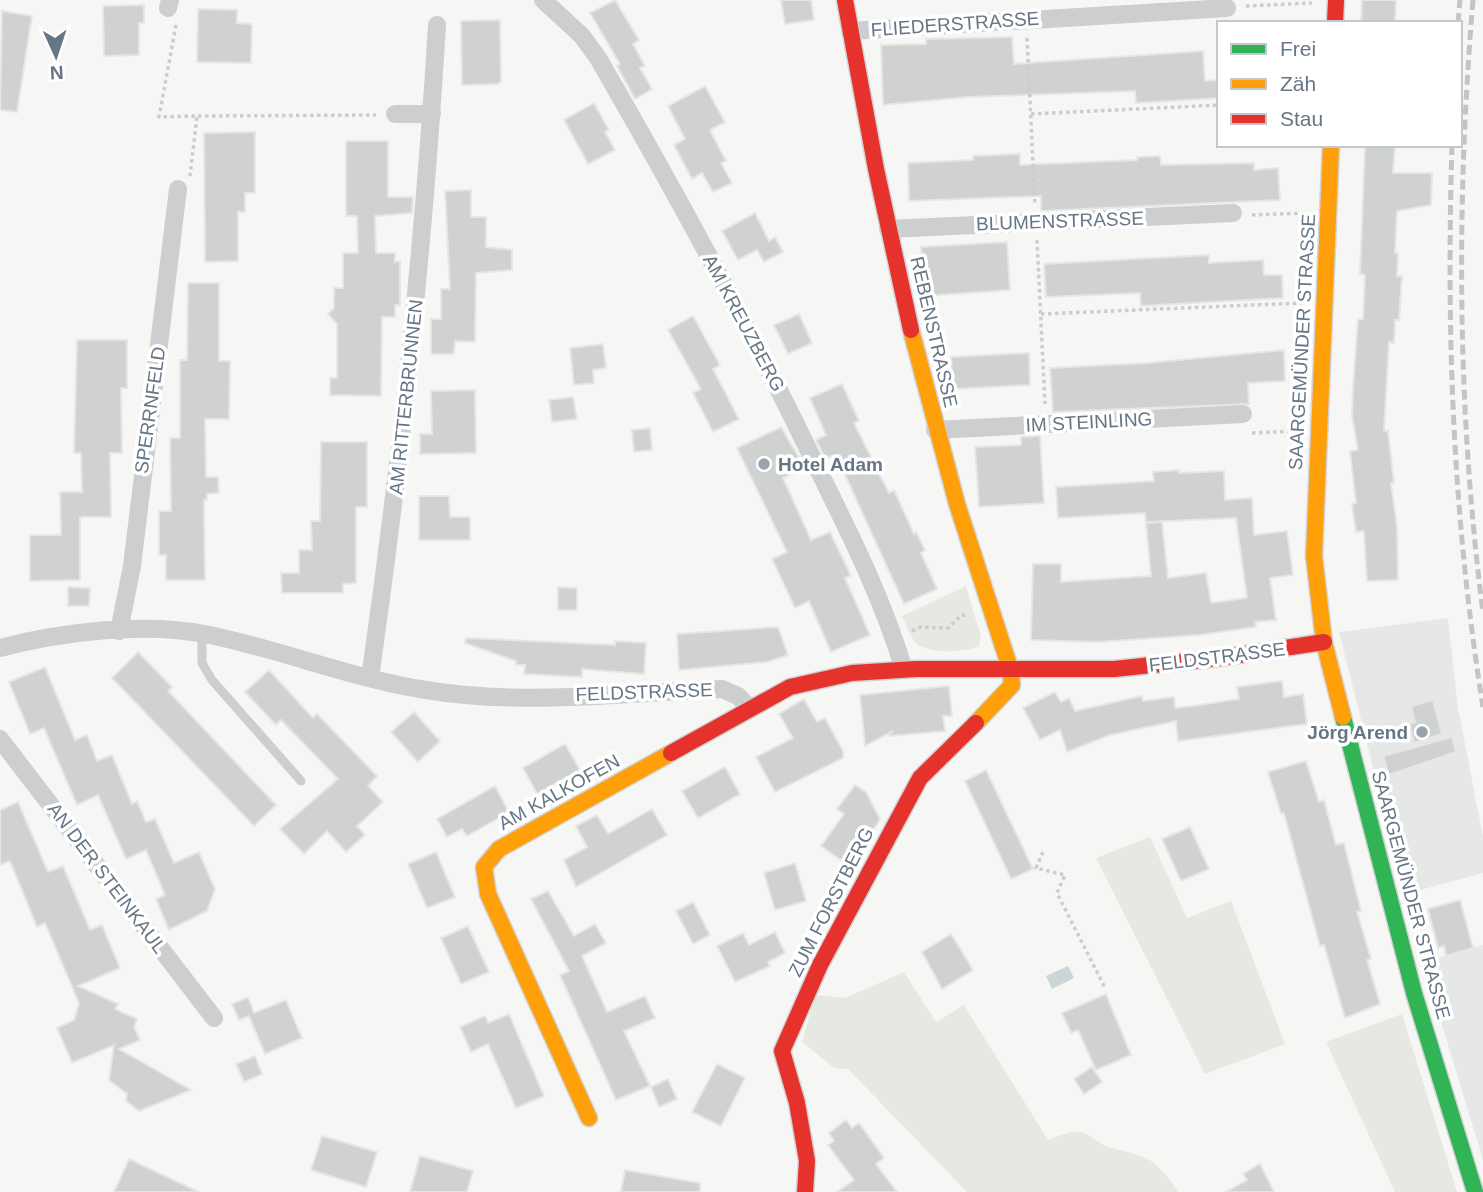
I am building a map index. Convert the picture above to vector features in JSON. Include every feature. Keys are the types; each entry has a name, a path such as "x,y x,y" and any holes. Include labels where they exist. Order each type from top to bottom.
{"street":[{"name":"AM KREUZBERG","path":"543,0 582,36 598,58 679,200 764,359 871,579 904,670"},
{"name":"REBENSTRASSE","path":"845,0 888,229 935,430 968,545 1010,668"},
{"path":"1328,1 1334,21"},
{"name":"FLIEDERSTRASSE","path":"850,31 1227,8"},
{"name":"AM RITTERBRUNNEN","path":"370,678 396,496 438,24"},
{"path":"395,114 432,114"},
{"name":"SAARGEMÜNDER STRASSE","path":"1331,147 1314,556 1324,642 1414,993 1475,1192"},
{"name":"SPERRNFELD","path":"119,631 132,566 178,189"},
{"name":"BLUMENSTRASSE","path":"888,229 1233,213"},
{"name":"IM STEINLING","path":"935,430 1243,414"},
{"name":"FELDSTRASSE","path":"0,648 55,637 119,631 201,634 426,691 483,696 722,689 738,696 751,709 790,687 809,681 904,670 1010,668 1042,671 1157,665 1324,642"},
{"name":"ZUM FORSTBERG","path":"805,1192 807,1161 797,1103 782,1051 820,965 920,778 1007,693 1012,685 1010,668"},
{"name":"AM KALKOFEN","path":"589,1118 488,894 484,867 499,849 751,709"},
{"name":"AN DER STEINKAUL","path":"0,739 214,1018"}],"lane":[{"path":"201,634 202,663 212,680 301,781"}],"path":[{"path":"1227,8 1328,1"},
{"path":"169,4 177,21 159,117 362,115"},
{"path":"1031,114 1217,105"},
{"path":"178,189 189,187 197,117"},
{"path":"1233,213 1314,213"},
{"path":"1041,314 1307,303"},
{"path":"1243,414 1249,433 1301,430"},
{"path":"909,632 921,627 948,628 961,615 975,616"},
{"path":"1043,852 1036,868 1065,875 1057,893 1105,988"}],"shaded area":[{"path":"966,586 981,637 979,646 964,650 936,651 914,641 902,616"},
{"path":"1448,618 1458,708 1483,837 1483,873 1405,894 1339,632"},
{"path":"1150,837 1187,918 1231,901 1285,1044 1205,1074 1096,858"},
{"path":"1483,945 1483,1160 1423,962"},
{"path":"1068,966 1074,978 1052,989 1046,976"},
{"path":"904,972 936,1022 964,1005 1048,1140 1071,1132 1085,1133 1105,1146 1149,1160 1163,1171 1178,1192 967,1192 848,1069 834,1068 802,1042 815,995 845,998"},
{"path":"1402,1014 1457,1192 1395,1192 1326,1042"}],"building":[{"path":"615,0 639,40 633,44 645,66 640,68 652,89 635,99 617,66 620,64 590,13"},
{"path":"781,0 811,0 814,20 785,24"},
{"path":"1362,0 1396,0 1395,21 1361,21"},
{"path":"144,5 144,23 139,23 139,55 104,56 103,6"},
{"path":"198,9 237,10 237,23 252,24 251,63 197,62"},
{"path":"2,11 32,16 17,112 0,110"},
{"path":"500,20 501,81 498,84 462,85 461,21"},
{"path":"1012,37 1014,64 1203,51 1205,81 1217,80 1217,98 1136,103 1135,91 968,97 883,105 881,45 926,44 926,39"},
{"path":"705,86 725,122 710,130 726,161 721,163 732,183 713,192 702,173 692,179 674,145 685,139 668,106"},
{"path":"594,103 609,130 605,132 615,150 588,164 564,120"},
{"path":"255,132 255,193 245,193 245,212 238,212 238,261 205,262 204,133"},
{"path":"346,141 388,141 388,197 413,197 412,213 375,216 376,253 395,253 395,262 400,261 400,305 395,305 395,317 382,317 381,396 330,395 330,378 337,378 337,324 328,314 334,308 334,288 343,288 343,253 358,253 357,216 346,216"},
{"path":"1365,147 1395,147 1393,173 1432,173 1431,205 1397,211 1395,253 1398,253 1397,276 1402,276 1399,320 1395,320 1394,343 1389,342 1384,431 1388,431 1394,483 1391,483 1397,527 1398,580 1367,581 1364,531 1356,532 1352,504 1356,503 1350,451 1358,450 1352,416 1353,387 1358,319 1363,319 1365,275 1360,274"},
{"path":"1020,154 1020,165 1137,160 1137,157 1160,156 1161,165 1254,163 1254,170 1278,168 1280,200 1041,211 1041,196 909,201 908,163 973,160 973,156"},
{"path":"471,190 471,217 486,217 486,247 512,250 512,270 476,273 475,342 455,341 454,354 431,354 431,319 441,319 441,289 450,289 445,191"},
{"path":"755,213 769,241 775,237 783,252 764,262 757,250 738,260 722,231"},
{"path":"1007,242 1010,290 924,296 921,247"},
{"path":"1209,255 1209,263 1263,260 1264,275 1282,275 1283,298 1141,306 1140,293 1046,297 1044,264"},
{"path":"188,283 219,283 219,361 230,361 229,419 205,419 206,477 218,477 219,493 207,494 207,500 204,500 205,580 166,580 166,555 159,555 159,511 171,511 170,438 180,438 180,360 187,360"},
{"path":"799,314 812,343 788,354 774,325"},
{"path":"693,316 720,365 713,369 739,419 713,432 693,393 701,389 668,330"},
{"path":"77,340 127,340 127,388 121,388 122,453 110,453 111,517 80,517 80,580 30,581 30,535 61,535 60,492 82,492 81,453 74,453"},
{"path":"603,344 606,368 593,370 594,383 574,385 570,348"},
{"path":"1284,350 1285,381 1248,383 1249,404 1053,412 1050,368 1147,363"},
{"path":"1029,353 1030,385 953,389 951,357"},
{"path":"842,384 859,421 854,423 889,493 894,490 914,534 916,532 925,550 921,553 937,589 904,604 836,455 825,458 816,440 826,435 810,398"},
{"path":"475,390 476,453 420,454 420,434 432,434 431,391"},
{"path":"573,397 577,419 552,422 549,400"},
{"path":"781,427 805,468 783,478 811,540 830,532 851,576 845,578 870,635 831,652 809,601 795,608 772,559 787,552 737,448"},
{"path":"650,428 652,450 634,452 632,430"},
{"path":"1040,436 1044,503 979,507 975,447 1021,445 1021,437"},
{"path":"321,442 367,442 367,507 356,507 356,583 343,584 343,593 282,593 281,573 299,573 299,550 312,550 311,521 320,521"},
{"path":"1179,470 1179,473 1224,471 1225,500 1252,498 1254,535 1287,531 1293,575 1270,578 1276,620 1255,622 1256,627 1199,635 1098,642 1031,640 1033,564 1061,564 1061,582 1151,576 1146,523 1162,522 1168,578 1206,573 1211,603 1247,598 1236,518 1146,522 1145,513 1058,518 1056,487 1154,481 1153,472"},
{"path":"419,496 449,496 450,517 470,517 470,540 419,540"},
{"path":"68,587 90,588 89,606 68,606"},
{"path":"558,587 577,588 577,610 558,610"},
{"path":"778,627 788,655 767,662 679,670 677,634"},
{"path":"466,638 615,645 615,641 646,643 644,674 582,669 582,677 524,674 525,665 516,665 516,661 465,643"},
{"path":"138,652 172,687 168,691 276,805 254,826 112,678"},
{"path":"45,667 75,740 87,735 97,761 112,755 132,804 137,801 146,822 155,819 174,863 199,852 215,889 207,911 169,930 156,899 165,895 146,850 126,859 98,795 77,805 44,728 30,734 9,682"},
{"path":"269,670 313,718 317,714 377,776 368,786 383,802 357,826 365,835 346,852 327,831 304,854 280,829 338,779 281,720 276,725 245,692"},
{"path":"1282,681 1284,697 1303,694 1307,724 1178,741 1176,721 1110,735 1067,752 1060,730 1040,740 1023,708 1055,692 1061,702 1069,698 1075,711 1142,696 1143,701 1174,697 1175,708 1239,699 1237,687"},
{"path":"949,686 952,716 943,716 945,731 889,736 893,731 865,746 860,695"},
{"path":"804,699 817,722 825,718 843,751 843,758 775,792 756,757 793,738 779,714"},
{"path":"1433,700 1442,734 1414,743 1409,724 1415,722 1411,706"},
{"path":"414,712 440,741 418,762 391,732"},
{"path":"1452,737 1456,752 1389,775 1383,756"},
{"path":"565,744 580,770 537,794 523,768"},
{"path":"1306,761 1319,802 1324,800 1336,845 1344,843 1361,911 1357,912 1371,959 1367,960 1380,1004 1345,1018 1324,945 1320,946 1284,813 1281,814 1268,772"},
{"path":"725,767 740,794 698,818 682,791"},
{"path":"986,770 1033,869 1011,879 965,781"},
{"path":"855,785 866,792 880,819 851,867 821,846 844,814 837,809"},
{"path":"495,786 509,812 467,836 462,829 447,837 437,819"},
{"path":"18,802 48,872 63,866 90,930 102,925 120,968 78,986 118,1004 115,1009 137,1019 134,1027 140,1040 119,1049 191,1090 139,1111 126,1101 127,1094 109,1080 114,1045 72,1063 57,1028 74,1020 79,1003 45,923 37,927 10,861 0,865 0,810"},
{"path":"652,809 667,835 576,887 564,860 587,847 576,826 597,815 608,834"},
{"path":"1190,827 1209,869 1181,881 1162,839"},
{"path":"436,852 455,897 427,908 408,864"},
{"path":"795,863 806,901 775,910 764,873"},
{"path":"548,891 574,936 595,924 606,943 582,956 607,1012 645,996 655,1018 624,1031 650,1086 616,1100 560,975 569,971 531,899"},
{"path":"1460,900 1473,948 1446,956 1444,946 1438,948 1428,909"},
{"path":"693,902 710,935 693,944 676,911"},
{"path":"468,926 489,972 461,984 441,938"},
{"path":"775,932 785,953 768,962 770,966 735,982 717,946 743,933 749,945"},
{"path":"951,934 973,970 942,989 922,952"},
{"path":"1106,994 1131,1055 1096,1070 1078,1030 1071,1033 1062,1013"},
{"path":"248,997 254,1013 286,1000 302,1038 265,1054 249,1016 239,1020 232,1004"},
{"path":"509,1014 544,1096 516,1108 488,1044 471,1052 460,1027 485,1016 488,1023"},
{"path":"255,1056 262,1074 244,1082 236,1064"},
{"path":"717,1064 745,1078 721,1126 692,1112"},
{"path":"1092,1067 1102,1082 1084,1094 1074,1079"},
{"path":"668,1079 677,1099 659,1107 651,1087"},
{"path":"846,1120 852,1128 859,1123 884,1158 876,1164 897,1192 837,1192 854,1180 828,1145 834,1141 829,1133"},
{"path":"322,1136 377,1152 366,1187 311,1170"},
{"path":"420,1156 473,1171 467,1192 410,1192"},
{"path":"129,1159 199,1192 114,1192"},
{"path":"1260,1164 1274,1192 1226,1192 1247,1180 1243,1174"},
{"path":"625,1170 700,1183 700,1192 621,1192"}],"railway":[{"path":"1458,21 1460,0"},
{"path":"1473,0 1464,153 1462,306 1468,460 1483,613"},
{"path":"1452,147 1450,286 1454,427 1465,567 1483,707"}],"traffic: fast":[{"path":"1343,717 1414,993 1475,1192"}],"traffic: slow":[{"path":"1331,147 1314,556 1324,642 1343,717"},
{"path":"911,330 957,504 1010,668 1012,685 976,723"},
{"path":"589,1118 488,894 484,867 499,849 671,753"}],"traffic: jam":[{"path":"845,0 876,169 911,330"},
{"path":"1335,21 1336,0"},
{"path":"671,753 790,687 852,673 916,669 1114,669 1219,658 1324,642"},
{"path":"805,1192 807,1161 797,1103 782,1051 820,965 920,778 976,723"}],"place":[{"name":"Hotel Adam","path":"764,464"},
{"name":"Jörg Arend","path":"1422,732"}]}
